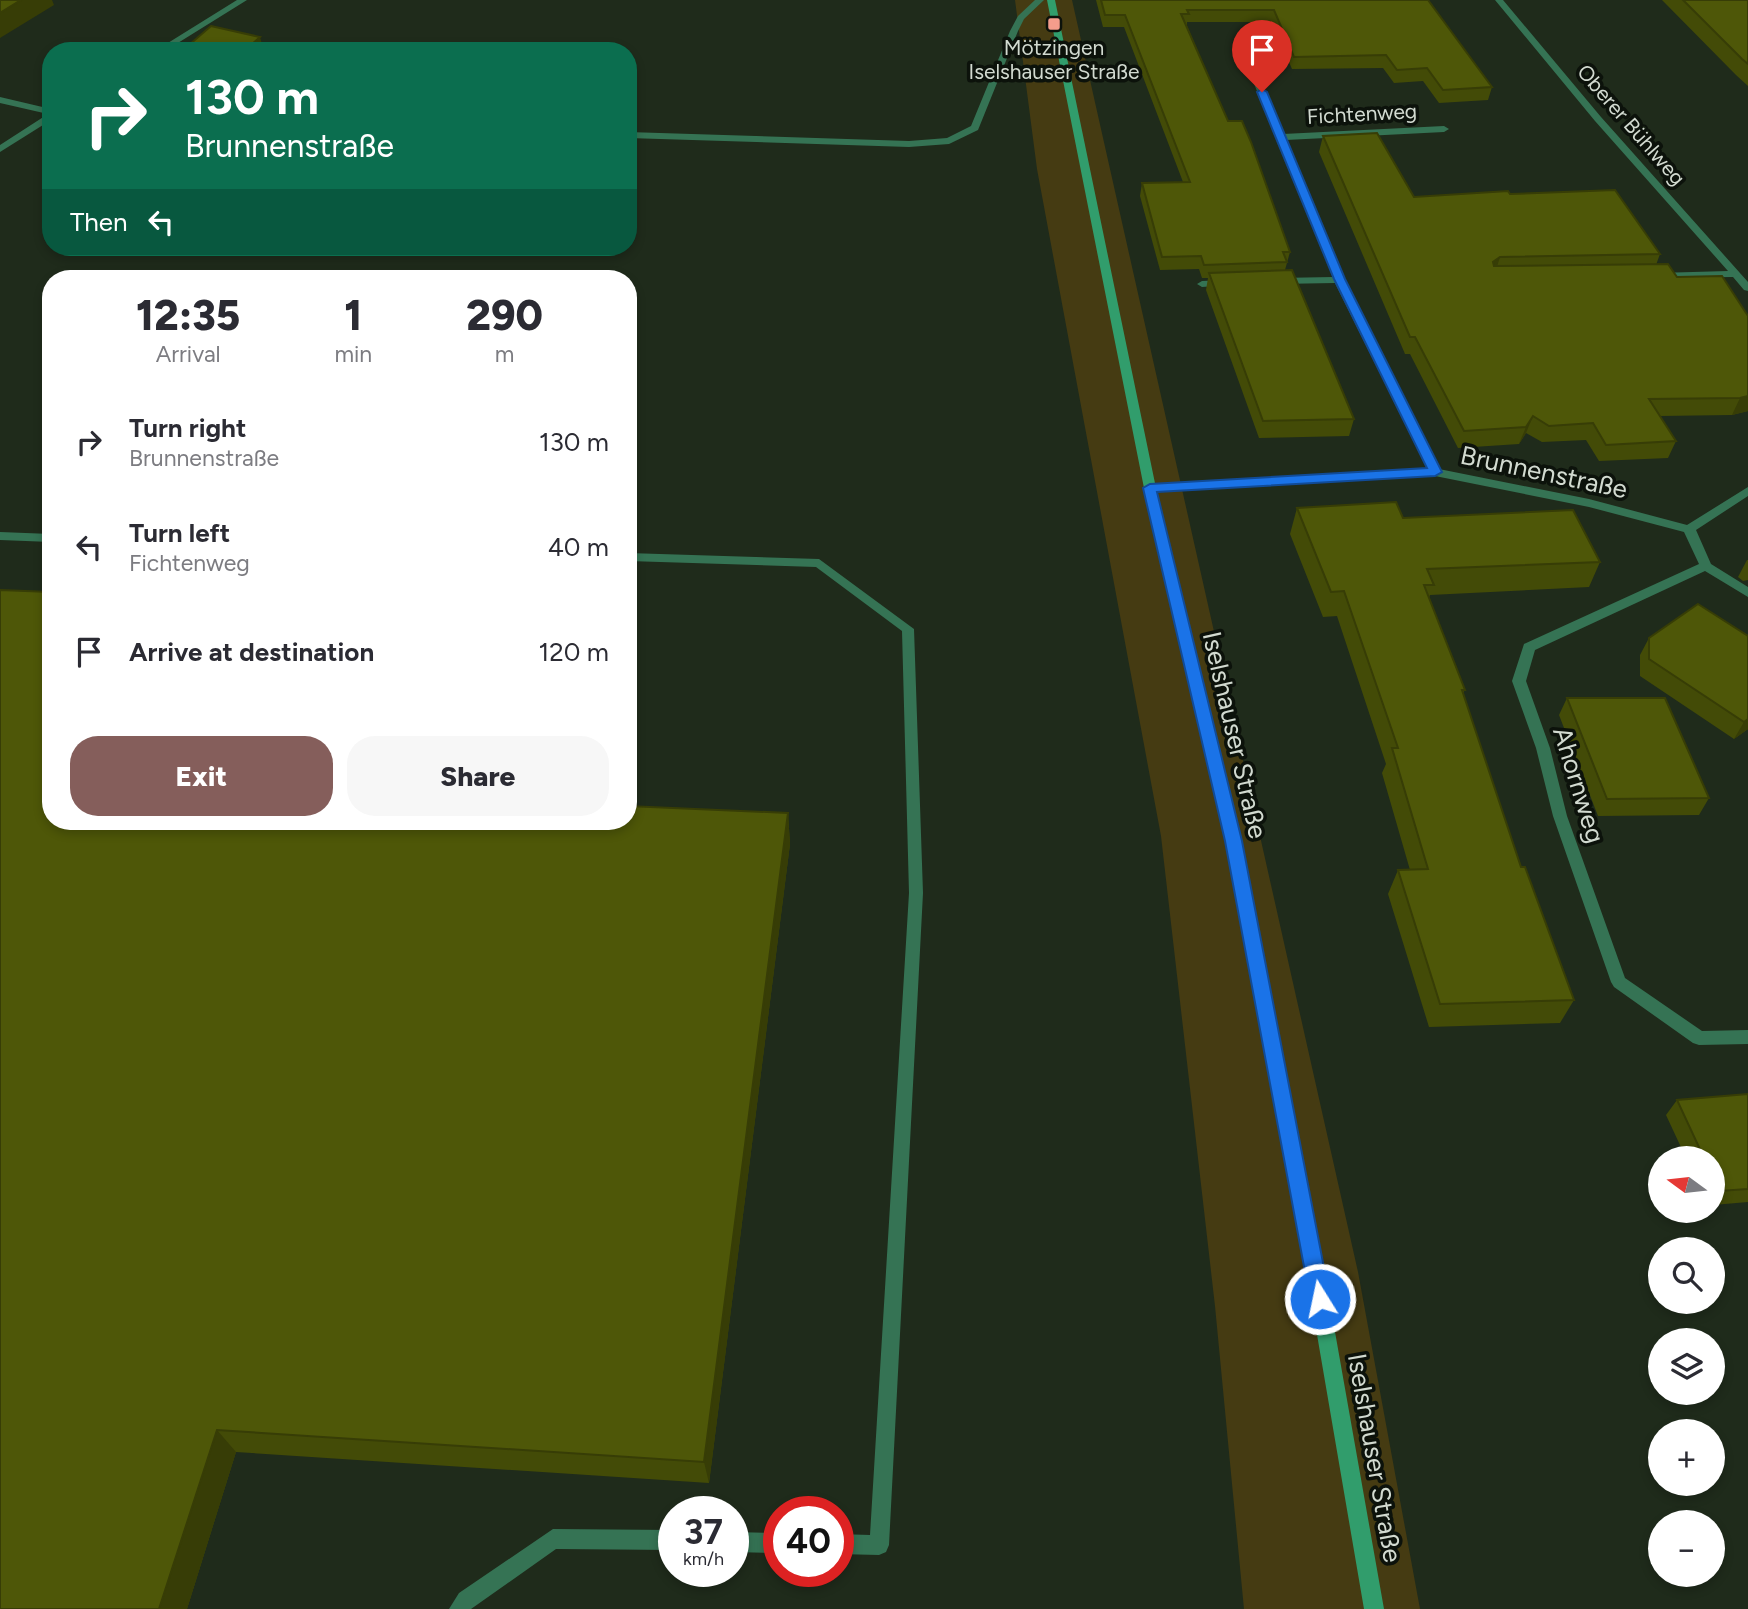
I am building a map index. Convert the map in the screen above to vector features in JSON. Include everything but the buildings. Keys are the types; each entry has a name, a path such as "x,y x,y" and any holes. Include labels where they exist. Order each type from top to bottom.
{"street":[{"path":"174,42 243,0"},
{"path":"637,135 909,144 949,141 975,128 1020,18 1040,0"},
{"name":"Iselshauser Straße","path":"1051,0 1150,488 1233,841 1311,1247 1374,1609"},
{"name":"Oberer Bühlweg","path":"1499,0 1598,119 1748,288"},
{"name":"Fichtenweg","path":"1243,47 1339,279 1435,472"},
{"path":"0,100 42,112"},
{"path":"0,149 42,120"},
{"name":"Fichtenweg","path":"1281,137 1444,129"},
{"path":"1642,276 1735,274"},
{"path":"1272,281 1339,279"},
{"path":"1202,284 1244,282"},
{"name":"Brunnenstraße","path":"1150,488 1435,472 1589,503 1689,528"},
{"path":"1748,491 1689,528 1706,566 1748,593"},
{"path":"0,536 42,538"},
{"path":"637,557 819,563 908,629 916,893 879,1545 854,1544"},
{"name":"Ahornweg","path":"1706,566 1529,648 1519,681 1542,748 1560,816 1619,982 1699,1038 1748,1037"},
{"path":"459,1609 466,1600 553,1539 658,1541"}],"shaded area":[{"path":"1015,0 1072,0 1358,1272 1420,1609 1244,1609 1215,1306 1161,836 1037,169"}],"place":[{"name":"Mötzingen Iselshauser Straße","path":"1054,24"}],"route":[{"path":"1262,92 1339,279 1435,472 1150,488 1233,841 1320,1299"}]}
